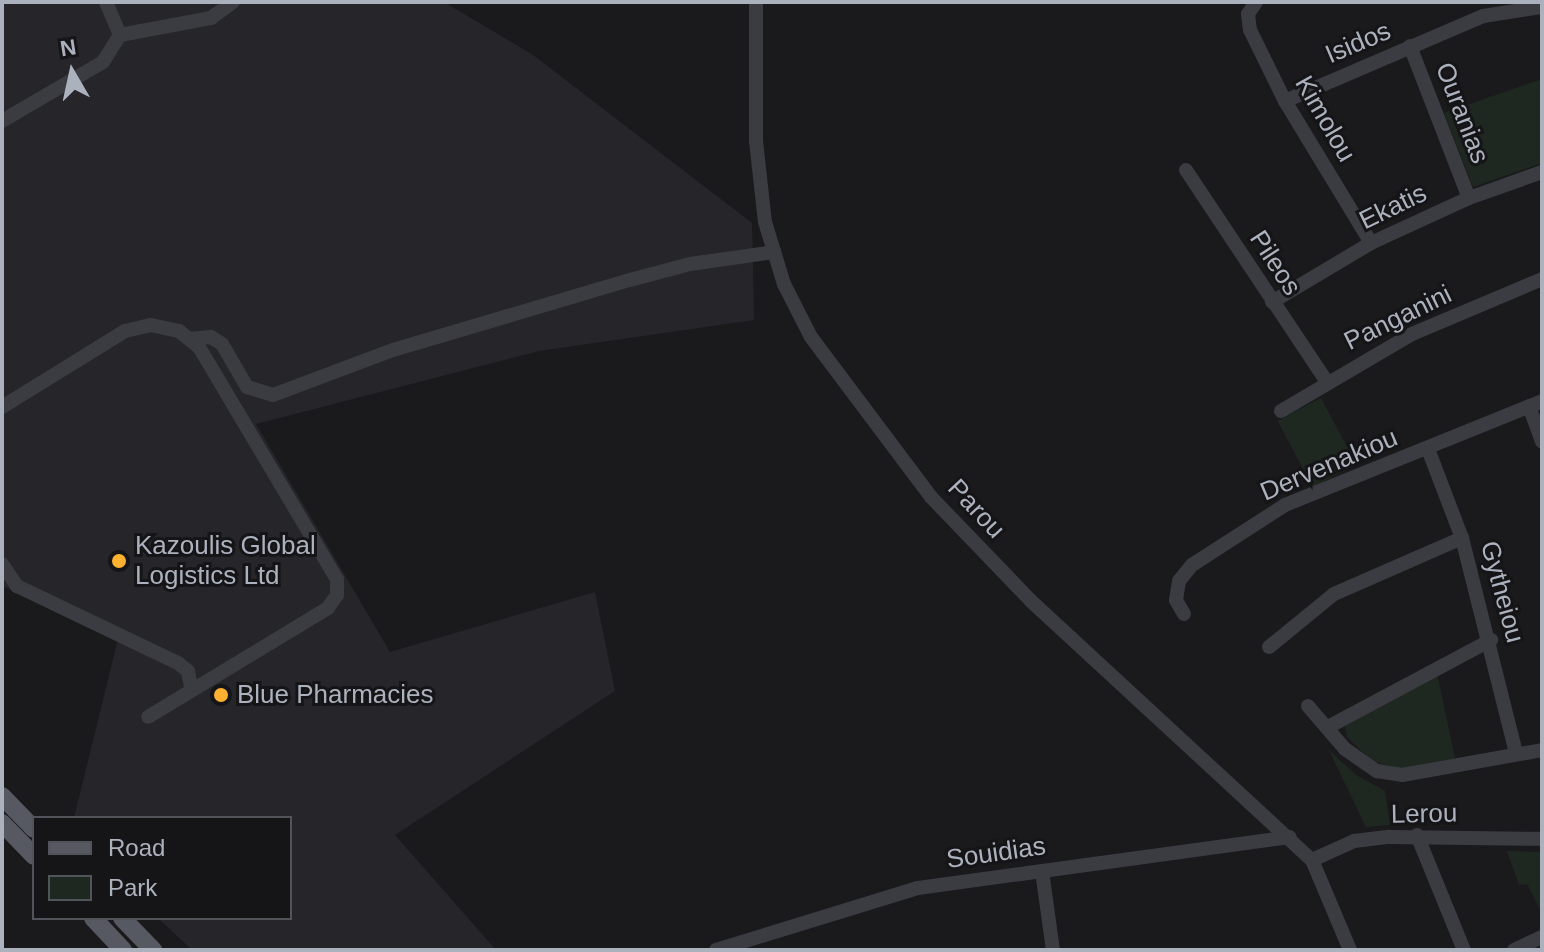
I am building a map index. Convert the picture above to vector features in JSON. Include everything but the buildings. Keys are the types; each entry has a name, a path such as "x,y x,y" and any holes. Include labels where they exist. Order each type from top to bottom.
{"main road":[{"path":"2,796 32,827"},
{"path":"2,823 32,854"},
{"path":"95,920 123,950"},
{"path":"124,920 153,950"}],"street":[{"path":"106,2 120,35"},
{"path":"2,121 103,62 120,35 211,18 233,2"},
{"name":"Parou","path":"756,2 756,141 765,222 784,284 811,337 931,497 1031,601 1312,860 1350,950"},
{"name":"Isidos","path":"1285,101 1483,16 1542,7"},
{"name":"Kimolou","path":"1252,8 1250,30 1285,101 1371,243"},
{"name":"Ouranias","path":"1410,46 1469,198"},
{"name":"Pileos","path":"1186,170 1326,381"},
{"name":"Ekatis","path":"1272,302 1371,243 1469,198 1542,172"},
{"path":"189,339 211,337 222,344 247,387 273,395 393,350 630,280 690,264 774,252"},
{"name":"Panganini","path":"1281,411 1326,381 1412,334 1542,279"},
{"path":"2,407 125,331 151,325 179,331 199,347 337,579 337,595 328,608 148,717"},
{"path":"1536,404 1542,442"},
{"name":"Dervenakiou","path":"1184,614 1176,600 1179,581 1192,565 1285,505 1536,404"},
{"name":"Gytheiou","path":"1428,449 1462,538 1491,640 1516,753"},
{"path":"1269,647 1334,594 1380,570 1462,538"},
{"path":"2,564 17,586 178,663 188,671 192,691"},
{"path":"1328,727 1491,640"},
{"path":"1308,706 1345,749 1377,771 1402,775 1542,750"},
{"path":"1417,835 1464,950"},
{"name":"Lerou","path":"1312,860 1354,841 1417,835 1542,839"},
{"name":"Souidias","path":"716,950 752,944 918,888 1290,837"},
{"path":"1042,871 1053,950"},
{"path":"1514,950 1542,937"}],"shaded area":[{"path":"2,2 444,2 533,55 752,223 754,320 539,351 256,424 390,652 595,592 615,691 395,835 496,950 192,950 160,920 292,920 292,816 74,816 118,639 2,586"}],"green space":[{"path":"1542,79 1542,163 1473,187 1444,113"},
{"path":"1321,398 1356,464 1313,487 1278,421"},
{"path":"1437,673 1455,758 1403,770 1372,761 1347,737 1345,726"},
{"path":"1329,750 1356,775 1385,791 1390,825 1366,827"},
{"path":"1507,851 1542,852 1542,913 1527,884 1519,885"}],"place":[{"name":"Kazoulis Global Logistics Ltd","path":"119,561"},
{"name":"Blue Pharmacies","path":"221,695"}]}
